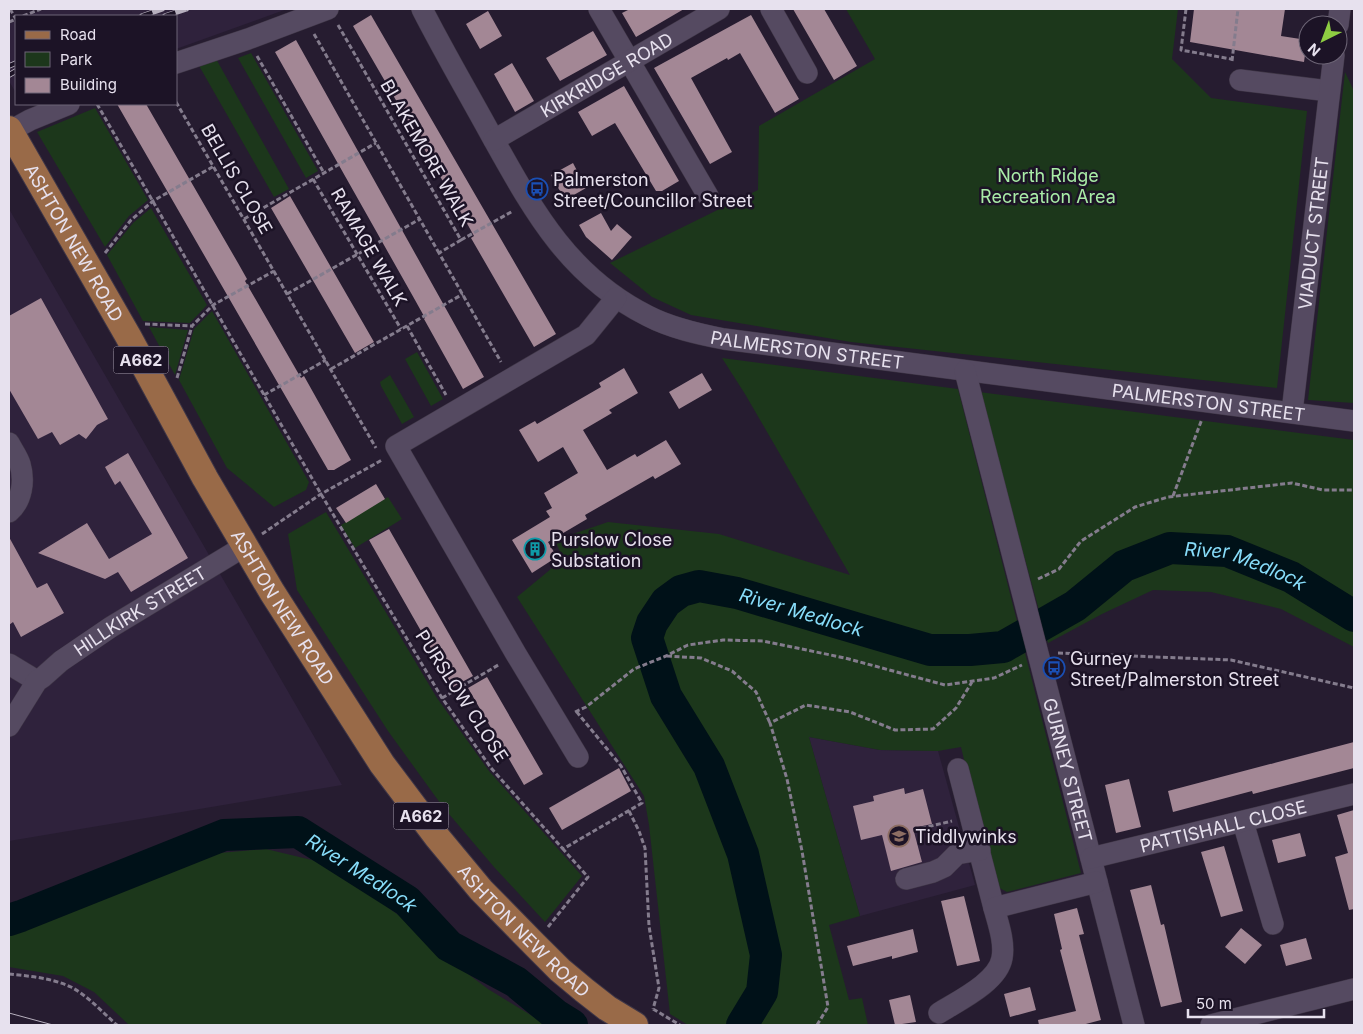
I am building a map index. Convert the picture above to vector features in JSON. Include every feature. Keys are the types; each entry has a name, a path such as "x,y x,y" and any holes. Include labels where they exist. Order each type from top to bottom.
{"main road":[{"name":"ASHTON NEW ROAD","path":"9,130 120,323 205,478 272,592 382,764 437,837 481,890 560,970 607,1008 644,1017"}],"street":[{"path":"178,63 248,39 304,16 328,9"},
{"name":"PALMERSTON STREET","path":"422,9 529,202 554,238 582,270 616,298 648,317 692,332 724,339 1354,421"},
{"path":"599,9 708,196"},
{"name":"KIRKRIDGE ROAD","path":"494,140 719,9"},
{"path":"771,9 808,72"},
{"name":"VIADUCT STREET","path":"1292,412 1333,65"},
{"path":"1240,80 1329,91"},
{"path":"9,130 67,105"},
{"path":"578,757 516,654 389,453 456,411 512,380 586,335 616,298"},
{"name":"GURNEY STREET","path":"965,371 1134,1025"},
{"path":"9,443 20,464 22,489 16,506 9,512"},
{"name":"HILLKIRK STREET","path":"9,726 37,681 61,661 111,627 245,546"},
{"path":"9,664 37,681"},
{"path":"939,1013 984,984 997,972 1003,957 1003,945 958,769"},
{"name":"PATTISHALL CLOSE","path":"1092,858 1354,794"},
{"path":"1243,822 1273,924"},
{"path":"906,879 944,867 957,854 980,850"},
{"path":"994,908 1097,882"},
{"path":"1211,1025 1354,989"}],"path":[{"path":"25,15 42,9"},
{"name":"BLAKEMORE WALK","path":"328,9 461,240 439,252"},
{"path":"1186,9 1181,50 1231,59"},
{"path":"1238,9 1231,59 1240,80"},
{"path":"304,16 512,380"},
{"path":"248,39 324,173"},
{"name":"PURSLOW CLOSE","path":"98,105 264,395 442,698 491,768 588,877 546,929"},
{"name":"BELLIS CLOSE","path":"178,105 274,271"},
{"path":"244,219 376,143"},
{"path":"90,271 131,220 153,201 214,166"},
{"name":"RAMAGE WALK","path":"314,179 401,329"},
{"path":"461,240 529,202"},
{"path":"287,294 420,219"},
{"path":"168,409 192,326 213,305 274,271 330,369 389,453 322,494 245,546"},
{"path":"330,369 463,294"},
{"path":"120,323 192,326"},
{"path":"407,326 456,411"},
{"path":"264,395 326,360"},
{"path":"1173,496 1203,416"},
{"path":"1021,587 1060,569 1081,541 1135,507 1173,496 1292,483 1323,490 1354,490"},
{"path":"586,707 634,669 688,645 723,640 764,641 845,658 945,685 994,678 1039,658 1231,660 1354,688"},
{"path":"442,698 516,654"},
{"path":"666,656 701,658 732,671 756,692 770,722 787,779 802,851 828,1007 817,1025"},
{"path":"770,722 806,706 850,712 895,730 932,729 956,708 972,681"},
{"path":"563,849 642,803 621,766 576,711"},
{"path":"629,811 645,848 650,926 659,988 644,1017"},
{"path":"914,830 971,817"},
{"path":"9,974 31,976 71,987 117,1025"}],"shaded area":[{"path":"46,9 287,9 178,48 178,15 30,15"},
{"path":"15,21 15,91 9,81 9,24"},
{"path":"9,209 342,785 9,841"},
{"name":"Tiddlywinks","path":"809,737 880,750 938,751 975,885 860,916"}],"green space":[{"name":"North Ridge Recreation Area","path":"846,9 1178,9 1172,59 1211,98 1307,111 1277,388 851,342 691,315 652,297 610,263 758,190 759,126 875,59"},
{"path":"251,53 318,171 306,178 238,58"},
{"path":"215,57 289,189 274,197 198,64"},
{"path":"1345,72 1354,91 1354,403 1308,400"},
{"path":"95,108 148,200 129,216 105,247 37,132"},
{"path":"151,208 207,305 190,323 143,321 107,255 133,223"},
{"path":"212,311 309,482 306,490 274,507 227,468 179,380 194,329"},
{"path":"149,327 188,330 175,375"},
{"path":"417,352 443,399 431,406 405,359"},
{"path":"722,358 958,389 1081,873 1007,892 994,885 961,747 938,751 880,750 809,737 860,916 829,925 849,1000 862,998 868,1025 688,1025 670,1014 649,825 644,796 517,597 563,559 555,540 608,522 719,534 850,575 745,394"},
{"path":"390,375 414,417 402,424 380,382"},
{"path":"979,392 1354,440 1354,647 1281,609 1211,592 1153,590 1102,614 1048,643"},
{"path":"388,497 402,519 355,548 341,525"},
{"path":"326,512 437,698 489,771 582,876 545,922 494,867 443,807 388,731 297,590 288,534"},
{"path":"266,849 316,861 351,881 404,919 435,949 488,989 547,1025 133,1025 128,1024 94,992 63,976 9,967 9,934 43,923 208,854"}],"building":[{"path":"630,9 684,9 636,37 622,13"},
{"path":"793,9 824,9 857,66 834,80"},
{"path":"1194,9 1285,9 1281,36 1298,39 1298,61 1190,42"},
{"path":"488,11 502,36 480,49 466,24"},
{"path":"371,15 556,334 534,347 471,238 474,236 459,209 353,26"},
{"path":"751,15 799,99 775,113 740,53 691,78 732,152 710,164 654,68"},
{"path":"593,31 607,55 560,81 546,58"},
{"path":"296,40 484,377 463,389 275,52"},
{"path":"512,63 534,101 515,112 494,74"},
{"path":"624,86 679,181 662,191 656,191 615,123 592,136 578,112"},
{"path":"118,105 147,105 247,279 245,281 301,378 304,376 351,460 334,470 328,470"},
{"path":"573,163 586,188 565,200 551,175"},
{"path":"290,196 374,342 355,353 271,208"},
{"path":"601,213 611,231 617,224 632,237 612,260 586,237 579,225"},
{"path":"41,298 108,419 97,425 86,439 79,434 60,445 52,432 38,439 9,389 9,316"},
{"path":"624,368 638,393 609,410 612,413 583,430 607,470 635,454 637,457 666,440 681,464 655,479 653,476 585,515 587,519 548,542 557,557 532,573 512,540 550,517 546,511 552,508 544,493 578,473 563,447 538,462 519,430 535,421 537,424 601,387 599,383"},
{"path":"702,373 712,390 679,409 669,392"},
{"path":"128,453 188,558 131,592 118,572 105,579 38,553 87,523 109,559 152,534 120,481 115,485 105,467"},
{"path":"376,484 385,499 346,523 336,508"},
{"path":"389,529 473,676 453,687 369,540"},
{"path":"9,537 37,588 47,583 64,613 21,637 13,622 9,625"},
{"path":"487,677 543,774 524,785 468,688"},
{"path":"1354,742 1354,768 1253,794 1252,791 1173,812 1168,791"},
{"path":"619,768 631,791 562,830 549,808"},
{"path":"1129,779 1141,827 1116,833 1105,785"},
{"path":"904,788 905,794 923,789 932,824 913,828 922,862 891,871 882,835 861,840 853,806 874,801 873,796"},
{"path":"1354,810 1354,909 1349,910 1335,857 1348,853 1337,815"},
{"path":"1300,833 1306,856 1278,863 1272,840"},
{"path":"1224,846 1243,911 1221,917 1201,852"},
{"path":"1151,885 1161,925 1164,924 1182,1002 1161,1007 1130,890"},
{"path":"964,896 980,961 957,966 941,901"},
{"path":"1077,908 1084,934 1079,935 1101,1020 1082,1025 1039,1025 1038,1020 1076,1011 1060,950 1062,949 1054,914"},
{"path":"1241,928 1262,945 1245,964 1225,947"},
{"path":"913,929 918,952 892,959 892,956 853,966 847,946"},
{"path":"1306,938 1312,959 1286,966 1280,945"},
{"path":"1030,987 1036,1010 1010,1017 1004,994"},
{"path":"910,995 916,1022 895,1025 889,1000"}],"waterway":[{"name":"River Medlock","path":"742,1025 762,992 766,955 743,854 709,766 666,696 647,638 652,623 666,602 681,591 699,586 737,593 930,650 970,650 1003,647 1075,606 1124,566 1170,548 1227,551 1291,577 1354,616"},
{"name":"River Medlock","path":"9,920 224,835 298,832 407,901 449,946 516,982 556,1015 572,1025"}],"tram line":[{"path":"9,1013 53,1025"}],"railway":[{"path":"145,15 162,9"},
{"path":"168,15 186,9"},
{"path":"9,66 15,63"},
{"path":"9,75 15,72"}],"place":[{"name":"Palmerston Street/Councillor Street","path":"537,189"},
{"name":"Purslow Close Substation","path":"535,549"},
{"name":"Gurney Street/Palmerston Street","path":"1054,668"},
{"name":"Tiddlywinks","path":"899,836"}]}
